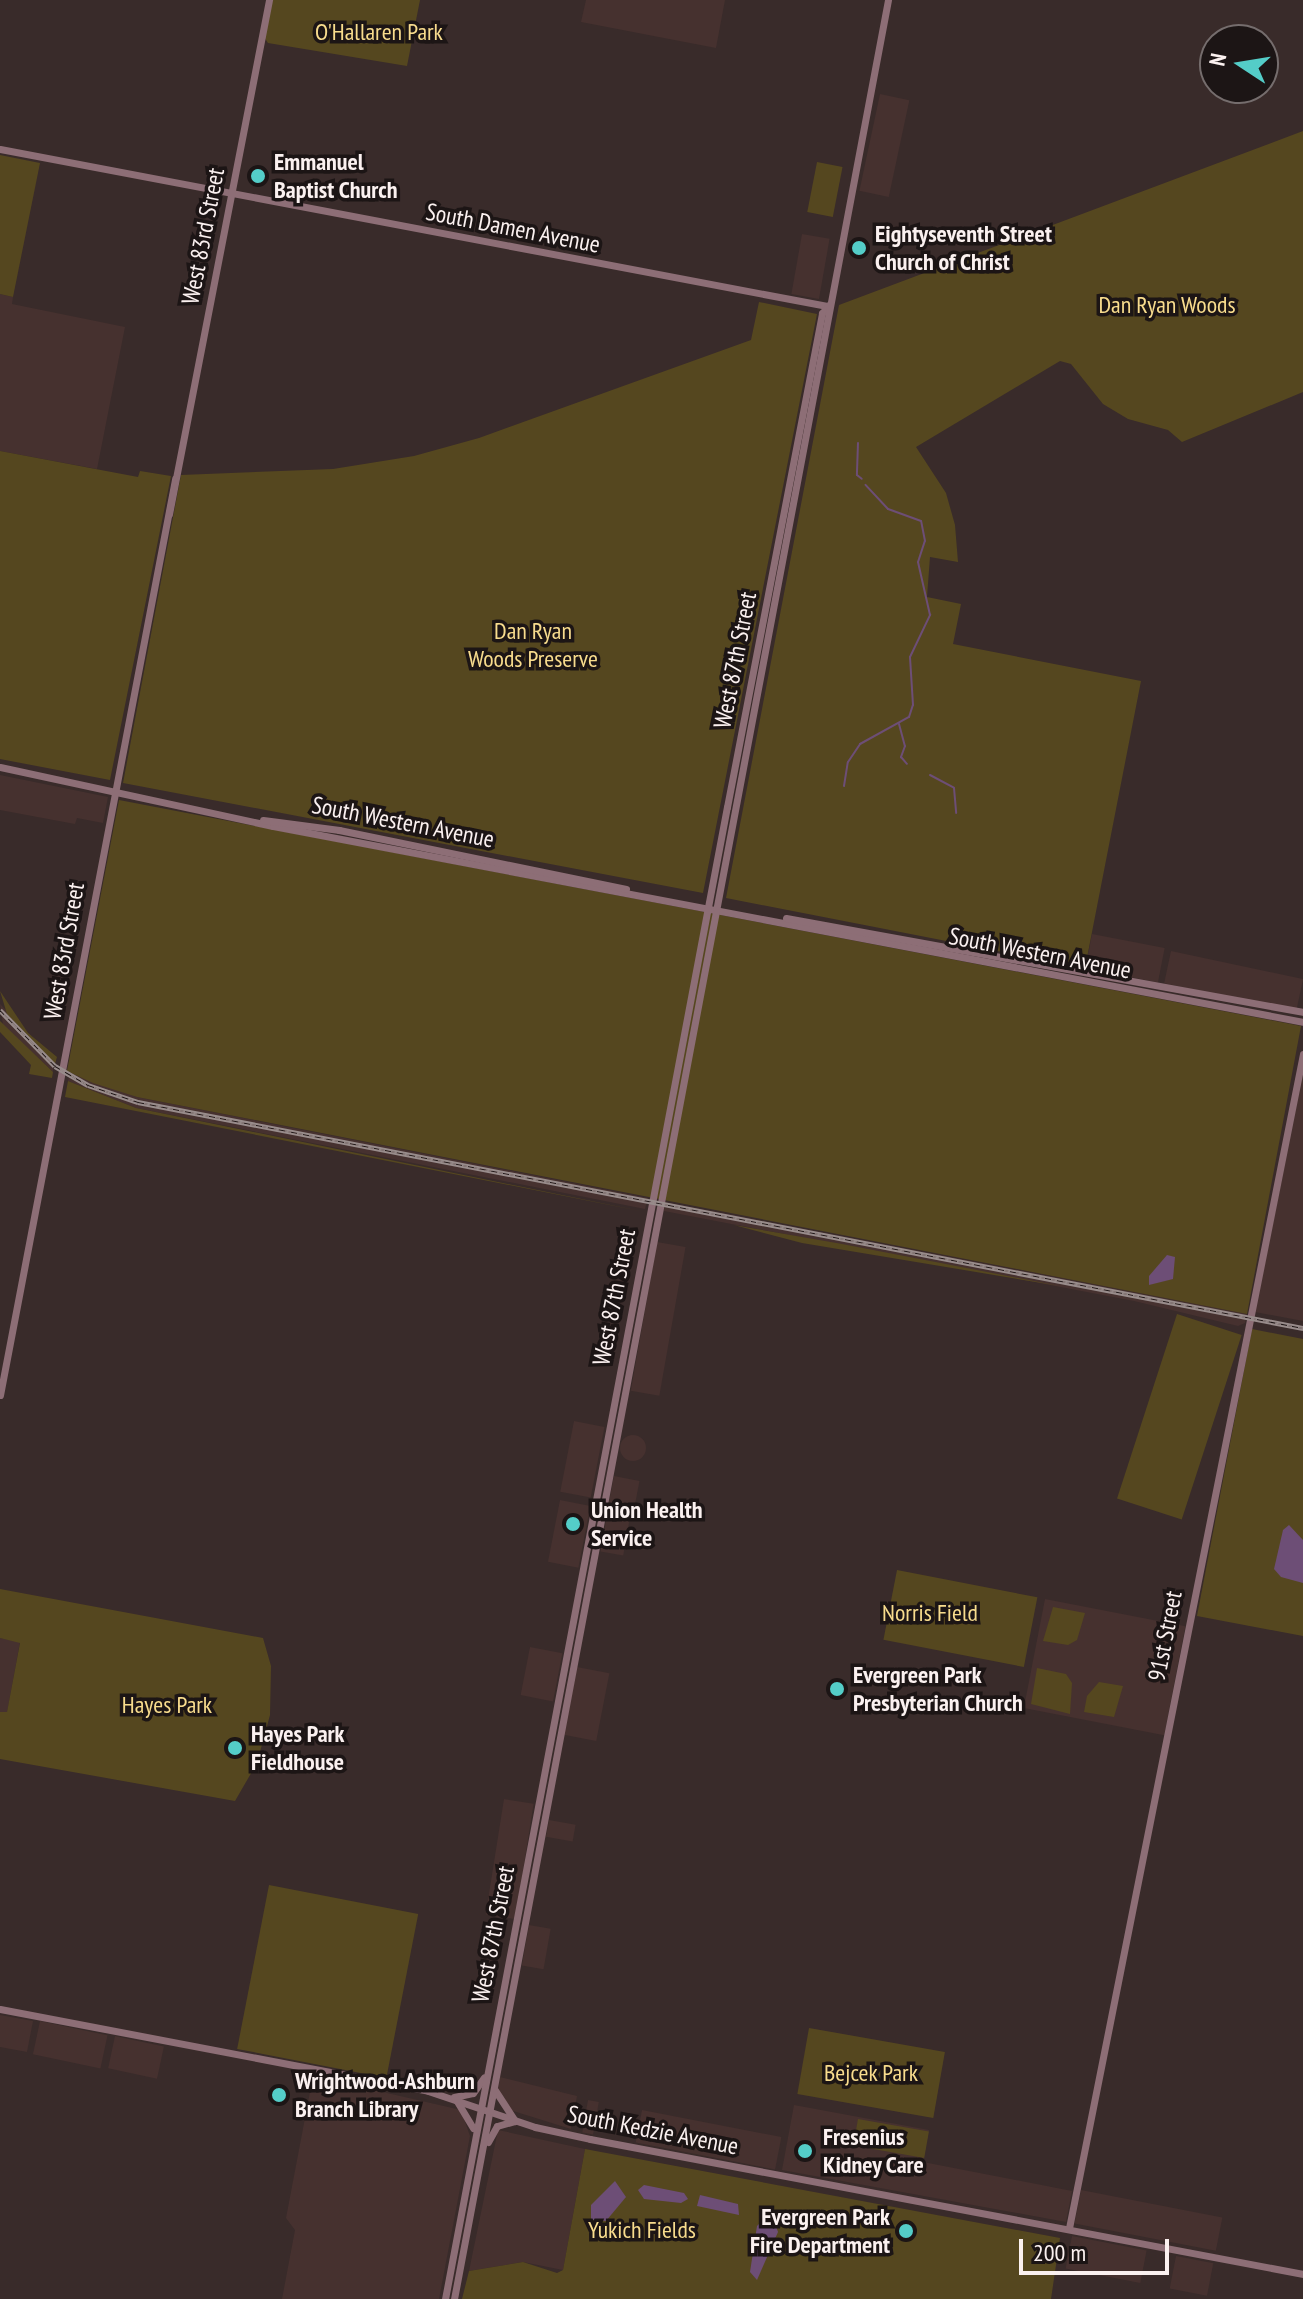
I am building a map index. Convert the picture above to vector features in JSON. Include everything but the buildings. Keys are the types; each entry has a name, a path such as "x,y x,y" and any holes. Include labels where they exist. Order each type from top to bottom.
{"main road":[{"name":"West 83rd Street","path":"0,1395 269,0"},
{"name":"West 87th Street","path":"445,2299 507,1966 718,907 888,0"},
{"name":"South Damen Avenue","path":"0,149 816,307 829,305"},
{"name":"West 87th Street","path":"454,2299 517,1968 708,906 822,313 829,305"},
{"name":"South Western Avenue","path":"0,767 263,820 339,830 708,906 828,923 1303,1012"},
{"name":"South Western Avenue","path":"771,917 812,930 1303,1022"},
{"name":"91st Street","path":"1069,2228 1303,1054"},
{"path":"507,1966 517,1968"},
{"name":"South Kedzie Avenue","path":"0,2009 454,2097 515,2121 1303,2274"},
{"path":"474,2138 469,2116 454,2097 473,2093 487,2071"},
{"path":"481,2159 497,2126 515,2121 498,2103 495,2088"}],"shaded area":[{"path":"586,0 725,0 716,48 581,22"},
{"path":"880,94 909,100 889,197 859,191"},
{"path":"802,234 830,239 819,299 791,294"},
{"path":"0,294 13,297 12,304 125,327 97,469 0,451"},
{"path":"0,775 108,797 103,823 77,818 75,824 0,810"},
{"path":"1092,934 1165,948 1158,982 1085,968"},
{"path":"1171,951 1303,979 1296,1011 1164,983"},
{"path":"0,1004 53,1058 53,1072 3,1025"},
{"path":"70,1073 137,1097 648,1198 645,1209 136,1108 68,1081"},
{"path":"1303,1074 1303,1321 1255,1312"},
{"path":"665,1202 1247,1314 1245,1323 1238,1326 1134,1301 664,1211"},
{"path":"657,1242 686,1247 659,1396 631,1391"},
{"path":"1167,1255 1175,1257 1173,1279 1149,1285 1149,1276"},
{"path":"574,1421 604,1427 591,1498 560,1492"},
{"path":"633,1435 642,1439 646,1448 642,1457 633,1461 624,1457 620,1448 624,1439"},
{"path":"614,1476 640,1481 634,1511 608,1506"},
{"path":"560,1500 590,1506 578,1568 548,1562"},
{"path":"607,1515 630,1519 623,1555 601,1551"},
{"path":"1289,1525 1303,1540 1303,1583 1281,1577 1274,1569 1283,1530"},
{"path":"1045,1599 1185,1626 1164,1735 1024,1708"},
{"path":"0,1638 20,1642 7,1713 0,1712"},
{"path":"530,1647 562,1653 553,1701 521,1695"},
{"path":"577,1667 609,1673 596,1741 564,1735"},
{"path":"504,1799 534,1804 515,1919 486,1915"},
{"path":"549,1820 576,1825 573,1841 546,1837"},
{"path":"529,1925 551,1929 544,1969 522,1965"},
{"path":"0,2015 33,2021 27,2052 0,2047"},
{"path":"40,2021 107,2035 100,2069 33,2054"},
{"path":"115,2036 164,2046 157,2079 108,2068"},
{"path":"313,2076 461,2110 470,2136 439,2299 282,2299 295,2230 286,2218"},
{"path":"500,2077 577,2096 571,2129 510,2110 498,2090"},
{"path":"588,2100 599,2102 593,2134 582,2132"},
{"path":"794,2105 929,2130 923,2162 1072,2191 1066,2222 782,2170"},
{"path":"642,2110 781,2137 775,2169 636,2142"},
{"path":"498,2130 585,2149 563,2270 523,2262 469,2271"},
{"path":"615,2181 626,2197 606,2221 591,2220 591,2205"},
{"path":"644,2185 684,2193 688,2199 681,2203 644,2199 638,2190"},
{"path":"1081,2190 1222,2217 1216,2251 1075,2223"},
{"path":"700,2195 738,2204 739,2215 697,2206"},
{"path":"763,2220 775,2223 778,2232 757,2280 750,2272 757,2226"},
{"path":"1072,2236 1147,2251 1140,2283 1066,2268"},
{"path":"1176,2256 1213,2263 1207,2296 1170,2288"}],"green space":[{"name":"O'Hallaren Park","path":"272,0 420,0 407,66 268,43 264,37"},
{"name":"Dan Ryan Woods","path":"1303,131 1303,392 1182,442 1168,430 1128,419 1103,404 1071,364 1060,361 916,447 946,493 955,525 958,562 930,557 927,597 961,604 953,644 1141,681 1085,968 726,898 839,305"},
{"path":"0,155 40,163 13,297 0,294"},
{"path":"817,162 843,167 833,217 807,212"},
{"name":"Dan Ryan Woods Preserve","path":"759,302 817,314 703,893 123,783 181,475 333,469 414,456 479,438 751,340"},
{"path":"0,451 138,477 140,471 171,476 110,780 0,759"},
{"path":"119,800 1301,1026 1247,1314 137,1097 93,1083 67,1071"},
{"path":"0,991 28,1033 57,1057 55,1064 7,1014"},
{"path":"0,1021 53,1072 52,1078 29,1074 31,1065 0,1032"},
{"path":"68,1081 136,1108 645,1212 65,1097"},
{"path":"734,1225 842,1244 1060,1286 802,1243"},
{"path":"1177,1314 1242,1335 1182,1520 1117,1499"},
{"path":"1252,1329 1303,1339 1303,1636 1197,1616"},
{"name":"Norris Field","path":"897,1570 1037,1597 1024,1667 883,1640"},
{"name":"Hayes Park","path":"0,1589 263,1638 271,1666 270,1715 257,1763 235,1801 0,1759 0,1712 7,1712 20,1643 0,1638"},
{"path":"1053,1607 1085,1613 1077,1640 1068,1645 1043,1641"},
{"path":"1037,1668 1066,1674 1072,1683 1070,1714 1031,1704"},
{"path":"1099,1682 1123,1686 1114,1717 1084,1712 1087,1696"},
{"path":"269,1885 418,1914 386,2078 237,2049"},
{"name":"Bejcek Park","path":"809,2028 945,2052 933,2118 797,2094"},
{"path":"858,2119 929,2132 924,2158 853,2146"},
{"name":"Yukich Fields","path":"585,2149 1060,2238 1051,2299 462,2299 469,2271 523,2262 557,2273 563,2270"}],"waterway":[{"path":"858,443 857,475 862,479"},
{"path":"844,786 848,762 860,744 909,717 913,705 910,657 930,615 918,562 925,541 921,521 888,509 866,485"},
{"path":"899,724 905,746 901,757 907,764"},
{"path":"930,775 954,788 956,813"}],"railway":[{"path":"0,1010 55,1066 88,1085 138,1102 1303,1328"}],"place":[{"name":"Emmanuel Baptist Church","path":"258,176"},
{"name":"Eightyseventh Street Church of Christ","path":"859,248"},
{"name":"Union Health Service","path":"573,1524"},
{"name":"Evergreen Park Presbyterian Church","path":"837,1689"},
{"name":"Hayes Park Fieldhouse","path":"235,1748"},
{"name":"Wrightwood-Ashburn Branch Library","path":"279,2095"},
{"name":"Fresenius Kidney Care","path":"805,2151"},
{"name":"Evergreen Park Fire Department","path":"906,2231"}]}
